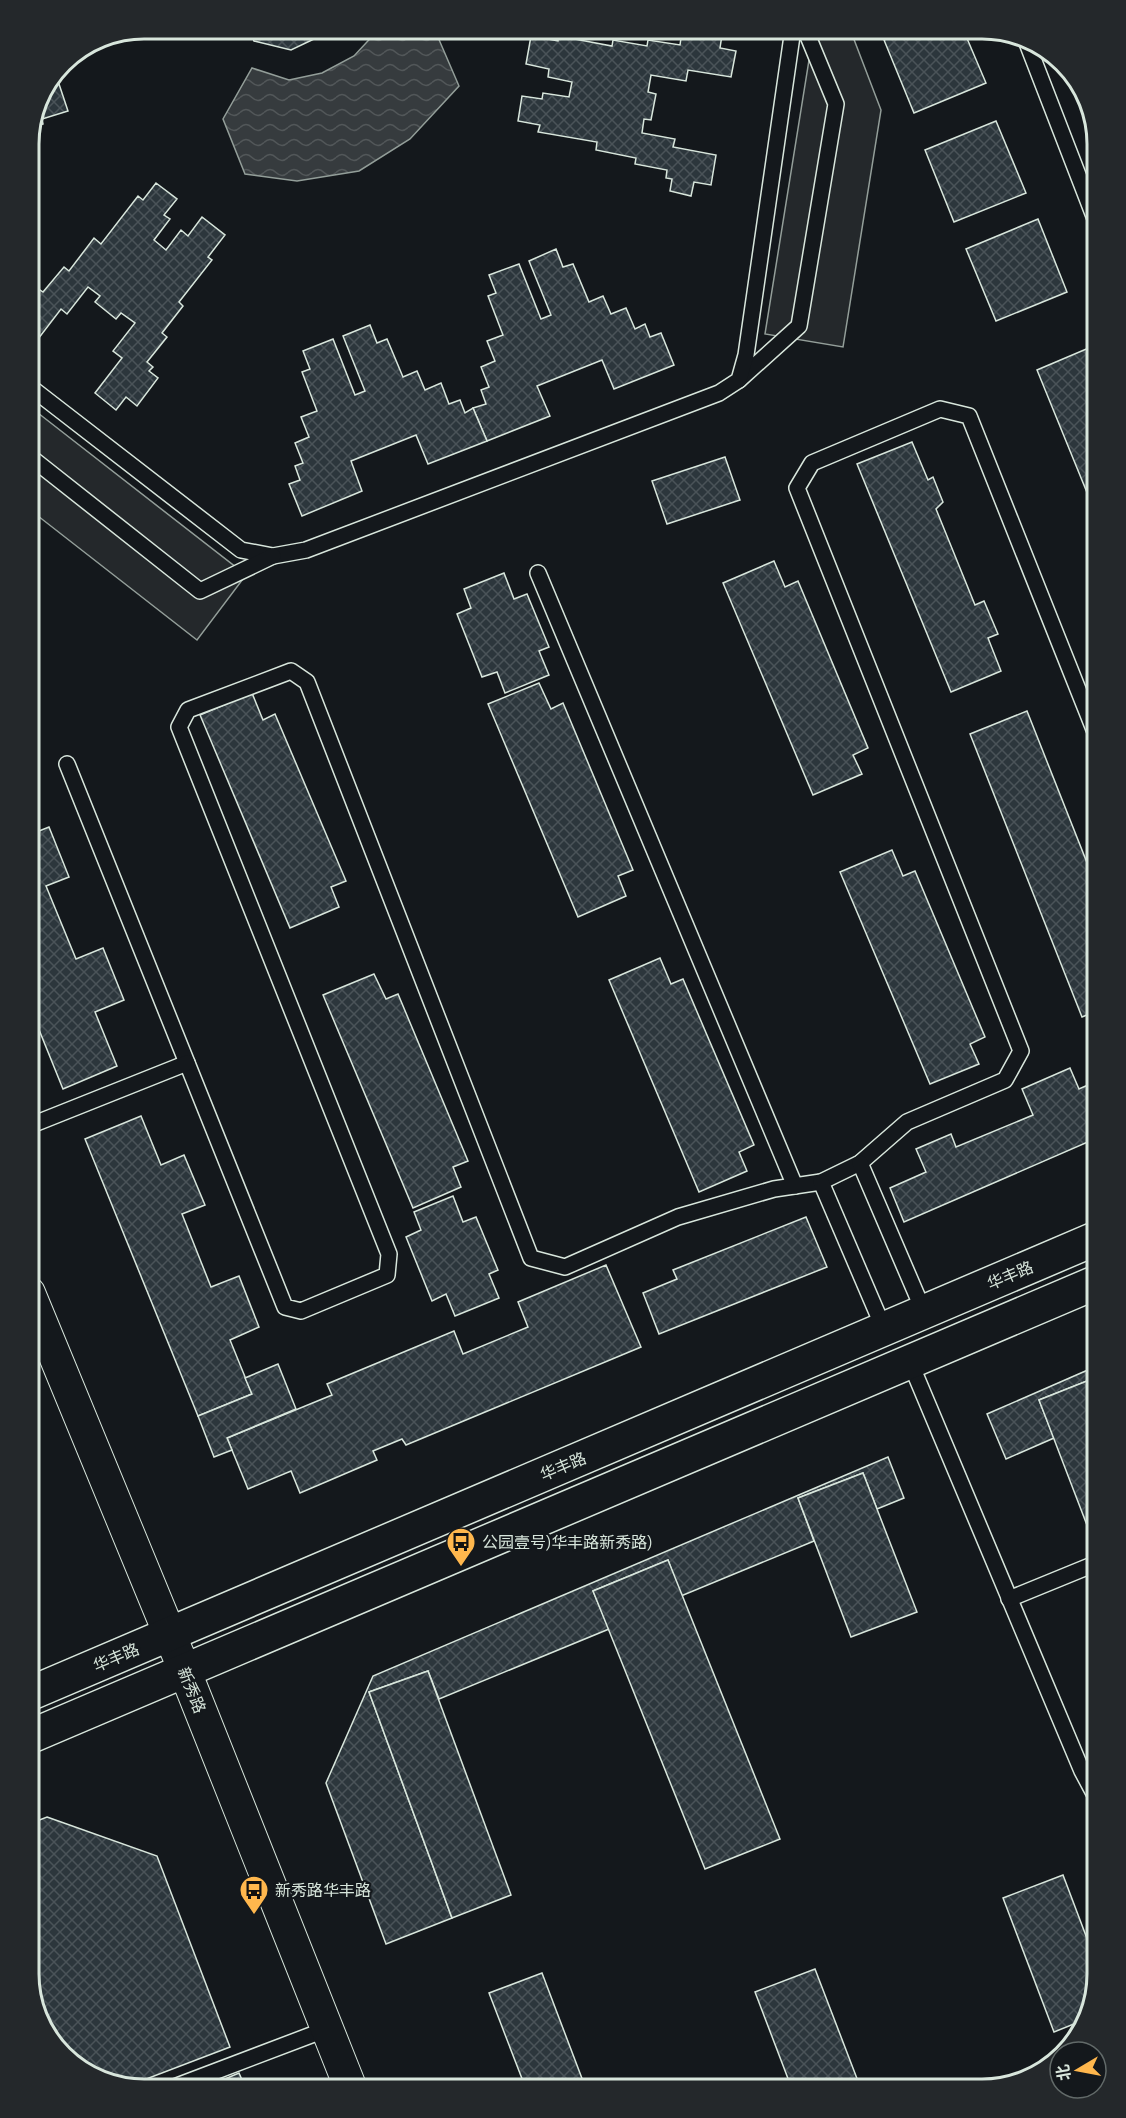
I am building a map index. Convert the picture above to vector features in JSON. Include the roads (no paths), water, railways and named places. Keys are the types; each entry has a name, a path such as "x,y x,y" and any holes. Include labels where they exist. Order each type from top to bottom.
{"street":[{"name":"华丰路","path":"39,1689 1087,1243"},
{"path":"39,1732 1087,1287"},
{"name":"新秀路","path":"39,1317 170,1634 347,2079"}],"lane":[{"path":"739,380 746,355 792,39"},
{"path":"39,464 200,591 273,556 306,550 719,393 739,380 799,326 836,104 810,39"},
{"path":"1030,51 1087,196"},
{"path":"39,394 241,549 273,556"},
{"path":"67,764 285,1307 301,1311 387,1275 389,1254 178,728 188,710 291,671 307,682 531,1258 565,1267 678,1217 774,1189 821,1182 860,1164 907,1122 1005,1080 1021,1051 797,488 812,463 940,409 969,416 1087,710"},
{"path":"538,573 795,1186"},
{"path":"39,1122 187,1063"},
{"path":"860,1164 924,1311"},
{"path":"821,1182 884,1329"},
{"path":"910,1362 1087,1780"},
{"path":"1009,1599 1087,1567"},
{"path":"195,2079 327,2029"}],"water":[{"path":"370,39 439,39 459,86 410,139 359,171 297,181 245,174 223,119 252,68 289,80 322,73 354,56"}],"place":[{"name":"公园壹号)华丰路新秀路)","path":"461,1568"},
{"name":"新秀路华丰路","path":"254,1916"}]}
